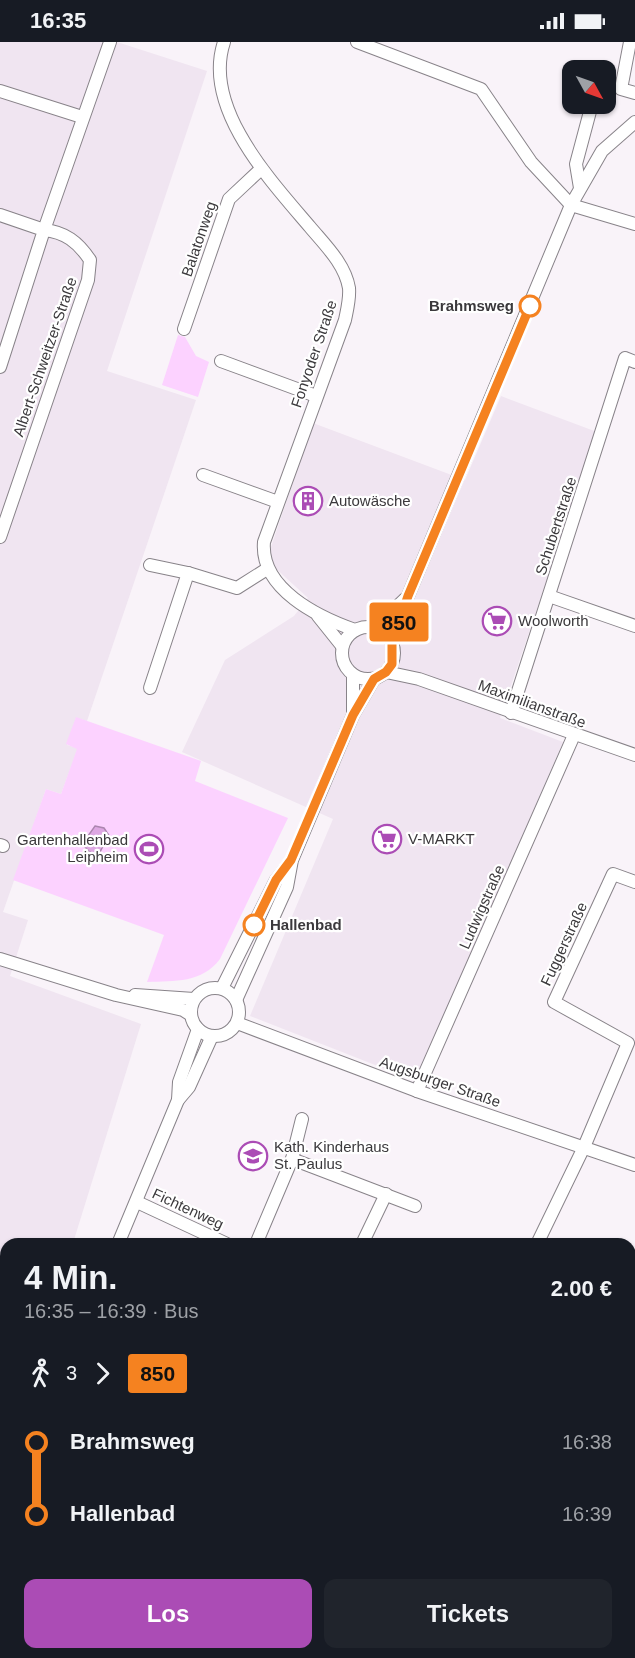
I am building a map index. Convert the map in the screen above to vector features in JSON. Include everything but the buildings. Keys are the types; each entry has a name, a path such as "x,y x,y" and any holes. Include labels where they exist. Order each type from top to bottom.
{"street":[{"path":"0,367 82,117 110,42"},
{"name":"Fonyoder Straße","path":"224,42 218,59 231,115 261,169 332,253 344,274 349,289 345,320 264,542 263,553 267,569"},
{"path":"357,42 481,89 531,162 571,205 635,224"},
{"path":"630,42 621,89 635,93"},
{"path":"0,91 82,117"},
{"path":"580,188 576,164 589,114"},
{"path":"222,988 276,880 291,860 353,715 374,679 386,672 393,660 392,643 408,596 571,205 602,151 635,122"},
{"name":"Balatonweg","path":"184,329 229,199 261,169"},
{"name":"Albert-Schweitzer-Straße","path":"0,215 44,230 61,232 81,247 90,260 88,280 0,537"},
{"name":"Schubertstraße","path":"511,713 625,358 635,362"},
{"path":"221,360 316,396"},
{"path":"203,475 278,502"},
{"path":"150,565 188,573 237,588 267,569 275,580 318,615 342,646 343,661 353,675 363,679 374,679"},
{"path":"150,688 188,573"},
{"path":"375,628 408,596"},
{"path":"549,596 635,626"},
{"path":"318,615 355,630 375,628 385,633 392,643"},
{"path":"342,646 355,630"},
{"name":"Maximilianstraße","path":"393,660 419,679"},
{"name":"Maximilianstraße","path":"386,672 419,679 635,755"},
{"path":"353,675 353,715"},
{"name":"Ludwigstraße","path":"417,1091 574,735"},
{"path":"236,1000 287,887 291,860"},
{"name":"Fuggerstraße","path":"584,1147 628,1043 554,1002 613,874 635,882"},
{"path":"0,959 116,995 183,1010 191,1015 198,1029 212,1036 226,1033 237,1023 239,1011 236,1000 222,988 206,989 194,999 191,1015"},
{"path":"116,995 162,995 194,999"},
{"name":"Augsburger Straße","path":"237,1023 417,1091 635,1165"},
{"path":"178,1100 179,1082 198,1029"},
{"path":"121,1238 178,1100 189,1087 212,1036"},
{"path":"259,1238 292,1159 302,1119"},
{"path":"542,1238 584,1147"},
{"path":"292,1159 415,1206"},
{"path":"365,1238 386,1194"},
{"name":"Fichtenweg","path":"137,1202 214,1238"}],"shaded area":[{"path":"0,42 117,42 207,71 107,371 196,400 87,721 76,718 67,745 78,748 61,794 46,789 3,912 28,920 10,976 141,1024 75,1238 0,1238"},
{"path":"178,335 185,337 196,356 209,362 198,397 162,385"},
{"path":"501,396 597,432 500,718 563,742 416,1081 250,1016 333,819 182,752 225,660 294,616 308,598 273,566 270,550 313,423 465,480"},
{"name":"Gartenhallenbad Leipheim","path":"76,717 201,761 195,781 288,818 220,959 205,973 187,979 147,982 164,935 13,880 46,789 61,794 77,749 66,744"},
{"path":"95,826 104,828 110,837 107,838 99,854 89,852 83,843"}],"bus line":[{"name":"850","path":"254,925 276,880 291,860 353,715 374,679 386,672 392,664 394,651 392,643 408,596 530,306"}],"place":[{"name":"Brahmsweg","path":"530,306"},
{"name":"Autowäsche","path":"308,501"},
{"name":"Woolworth","path":"497,621"},
{"name":"V-MARKT","path":"387,839"},
{"name":"Gartenhallenbad Leipheim","path":"149,849"},
{"name":"Hallenbad","path":"254,925"},
{"name":"Kath. Kinderhaus St. Paulus","path":"253,1156"}]}
